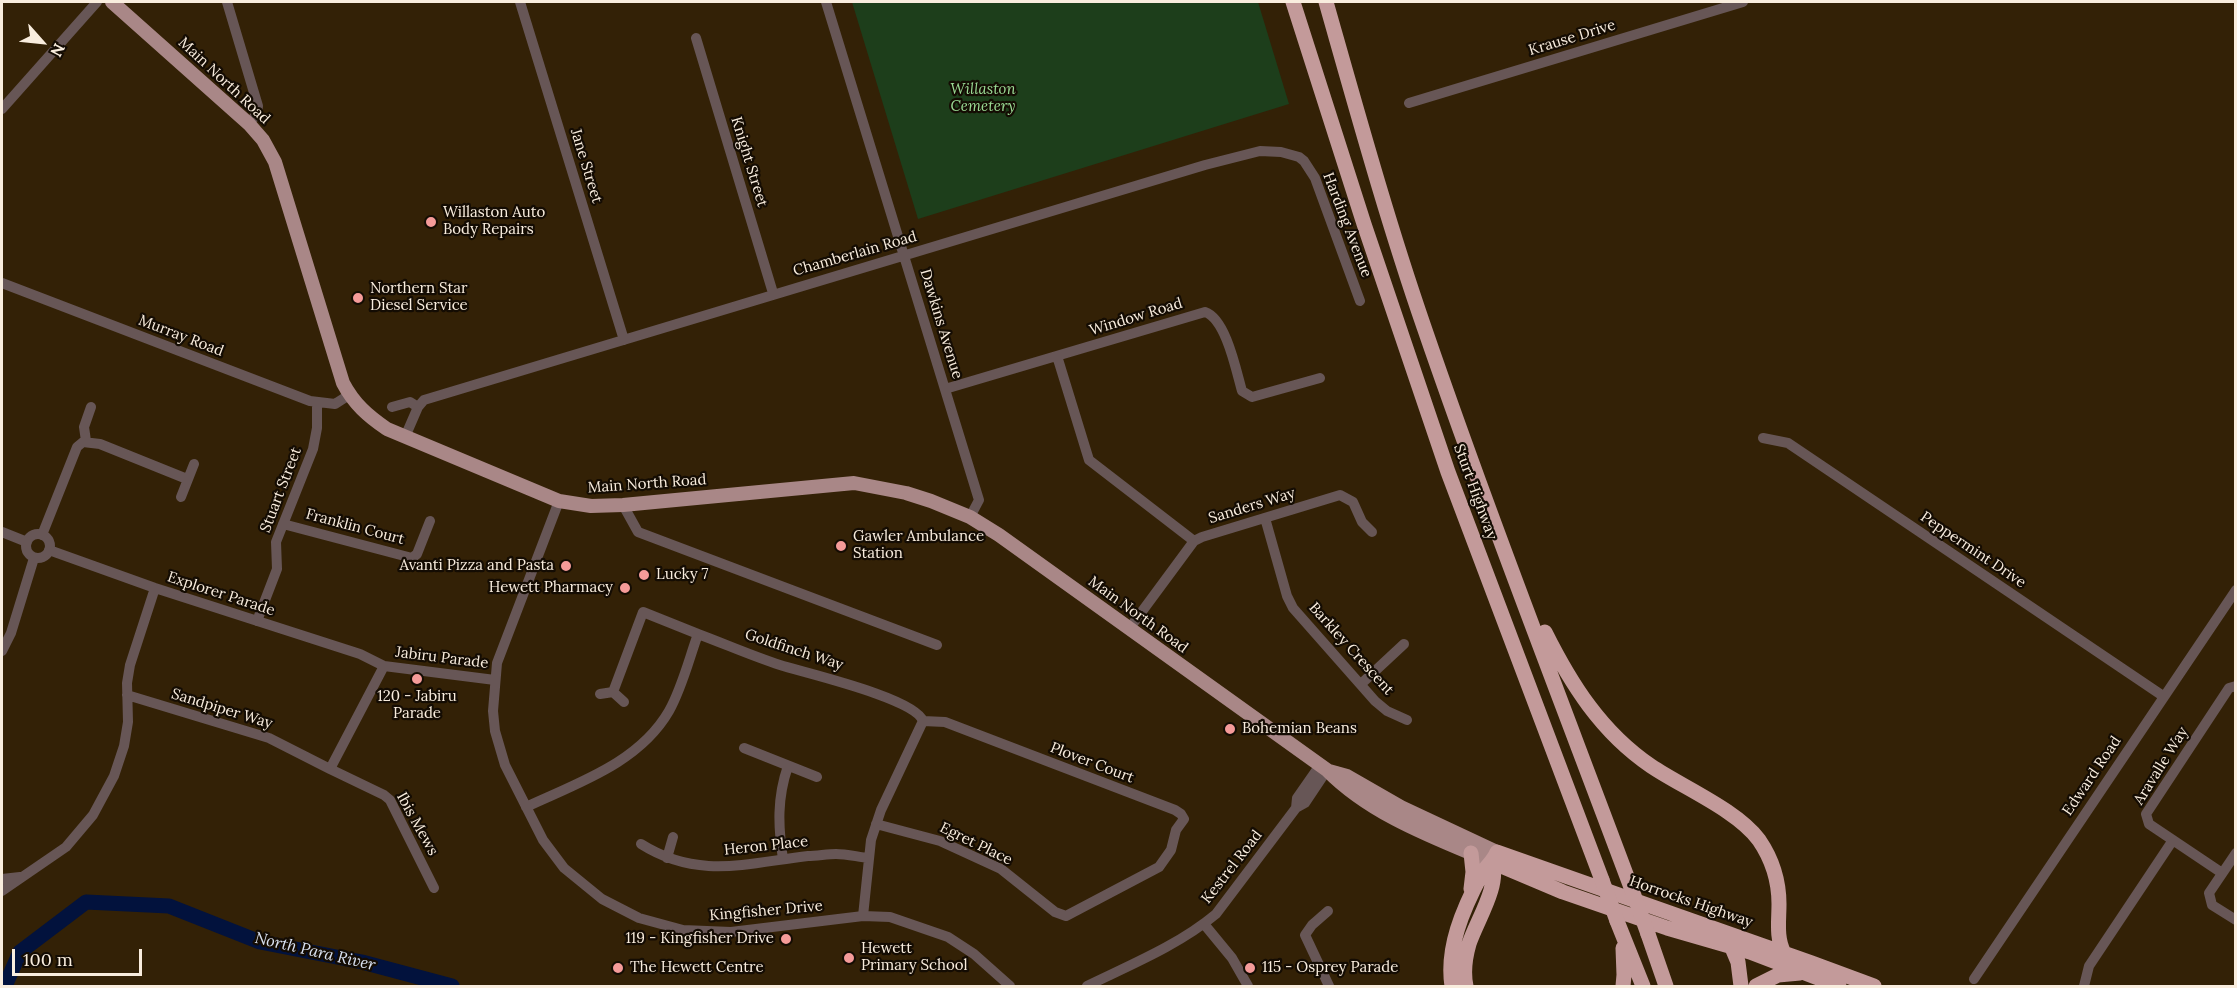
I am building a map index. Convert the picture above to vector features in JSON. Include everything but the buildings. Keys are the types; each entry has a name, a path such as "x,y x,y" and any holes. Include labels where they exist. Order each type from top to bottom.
{"highway":[{"name":"Sturt Highway","path":"1293,2 1364,224 1448,472 1643,987"},
{"name":"Sturt Highway","path":"1326,2 1375,175 1423,325 1666,987"},
{"path":"1510,563 1563,669 1598,718 1619,740 1649,765 1727,813 1757,838 1768,856 1775,875 1779,895 1779,939 1784,953"},
{"path":"1467,904 1473,872 1471,853"},
{"path":"1466,987 1464,968 1467,950 1492,886 1496,872 1494,857"},
{"path":"1452,987 1450,971 1452,948 1467,904 1484,870 1494,857"},
{"name":"Horrocks Highway","path":"1494,857 1563,892 1750,952 1839,987"},
{"name":"Horrocks Highway","path":"1494,857 1784,953 1874,987"},
{"path":"1492,886 1503,881 1521,881 1563,892"},
{"path":"1750,952 1765,947 1778,917"},
{"path":"1617,921 1624,961 1623,987"},
{"path":"1718,931 1733,948 1738,962 1741,987"},
{"path":"1756,987 1778,975 1803,972"}],"main road":[{"name":"Main North Road","path":"112,2 249,124 263,140 275,162 343,383 349,395 364,413 387,429 559,501 591,506 854,483 906,493 970,517 999,535 1323,768 1341,784 1420,832 1471,853 1494,857"},
{"name":"Main North Road","path":"1323,768 1347,776 1494,857"}],"street":[{"path":"2,109 97,2"},
{"path":"226,2 258,106 257,113 249,124"},
{"name":"Jane Street","path":"520,2 624,340"},
{"name":"Dawkins Avenue","path":"826,2 979,500 970,517"},
{"name":"Krause Drive","path":"1409,103 1743,2"},
{"name":"Knight Street","path":"696,38 773,293"},
{"name":"Chamberlain Road","path":"392,407 410,402 418,407 424,400 773,293 904,257 1156,179 1260,152 1281,152 1299,157 1304,161"},
{"name":"Harding Avenue","path":"1304,161 1315,178 1360,301"},
{"name":"Murray Road","path":"2,283 309,401 335,404 349,395"},
{"name":"Window Road","path":"945,389 1205,312 1216,318 1222,330 1242,390 1246,395 1252,397 1320,378"},
{"path":"1057,356 1089,460 1194,541"},
{"name":"Stuart Street","path":"257,621 276,569 276,542 313,449 317,428 317,402"},
{"path":"86,441 84,427 91,407"},
{"path":"405,437 418,407"},
{"name":"Peppermint Drive","path":"1763,438 1788,443 2163,696"},
{"path":"42,535 79,443 86,441 100,444 187,479"},
{"path":"181,497 194,464"},
{"name":"Sanders Way","path":"1129,629 1194,541 1340,495 1351,499 1362,522 1372,531"},
{"name":"Kingfisher Drive","path":"559,501 497,663 493,711 495,732 505,765 543,840 573,876 602,899 648,921 683,930 731,932 863,916 890,917 947,937 974,954 1007,985"},
{"path":"623,505 638,532 937,645"},
{"name":"Barkley Crescent","path":"1264,518 1287,596 1293,608 1387,711 1407,720"},
{"name":"Franklin Court","path":"283,524 412,558 417,554 430,521"},
{"path":"2,532 27,542"},
{"path":"34,535 42,535 49,543 49,550 41,558 34,558 26,550 27,542 34,535"},
{"name":"Explorer Parade","path":"49,550 155,588 360,654 384,666"},
{"path":"2,651 11,633 34,558"},
{"path":"2,891 66,847 93,815 114,776 124,746 128,722 127,695 130,665 155,588"},
{"name":"Edward Road","path":"1974,979 2235,590"},
{"name":"Goldfinch Way","path":"613,692 643,612 779,665 855,686 918,713 923,722"},
{"path":"526,807 607,768 627,756 646,740 670,708 698,634"},
{"path":"1361,684 1404,644"},
{"path":"330,769 384,666"},
{"name":"Jabiru Parade","path":"384,666 495,680"},
{"name":"Aravalle Way","path":"2222,873 2149,824 2146,814 2229,688 2235,686"},
{"path":"600,694 613,692 624,702"},
{"name":"Sandpiper Way","path":"127,695 269,738 330,769"},
{"path":"863,916 871,840 876,824 923,722"},
{"name":"Plover Court","path":"923,722 945,722 1181,813 1185,819 1176,830 1171,850 1159,867 1150,873"},
{"path":"744,748 817,777"},
{"path":"783,859 778,828 779,804 788,766"},
{"name":"Kestrel Road","path":"1087,987 1148,956 1204,924 1216,914 1296,808 1305,803 1323,768"},
{"name":"Ibis Mews","path":"330,769 390,800 434,888"},
{"name":"Egret Place","path":"876,824 939,841 1001,869 1055,912 1066,916 1150,873"},
{"path":"667,858 673,837"},
{"path":"2084,987 2089,966 2173,840"},
{"name":"Heron Place","path":"641,844 681,863 705,866 729,867 836,854 869,858"},
{"path":"2235,853 2210,893 2212,905 2235,920"},
{"path":"2,879 20,877"},
{"path":"1328,911 1312,925 1305,935 1329,987"},
{"path":"1204,924 1232,958 1248,987"}],"green space":[{"name":"Willaston Cemetery","path":"852,2 1258,2 1289,104 918,219"}],"waterway":[{"name":"North Para River","path":"5,986 20,952 86,902 169,906 260,942 362,962 452,986"}],"place":[{"name":"Willaston Auto Body Repairs","path":"431,222"},
{"name":"Northern Star Diesel Service","path":"358,298"},
{"name":"Gawler Ambulance Station","path":"841,546"},
{"name":"Avanti Pizza and Pasta","path":"566,566"},
{"name":"Lucky 7","path":"644,575"},
{"name":"Hewett Pharmacy","path":"625,588"},
{"name":"120 - Jabiru Parade","path":"417,679"},
{"name":"Bohemian Beans","path":"1230,729"},
{"name":"119 - Kingfisher Drive","path":"786,939"},
{"name":"Hewett Primary School","path":"849,958"},
{"name":"The Hewett Centre","path":"618,968"},
{"name":"115 - Osprey Parade","path":"1250,968"}]}
